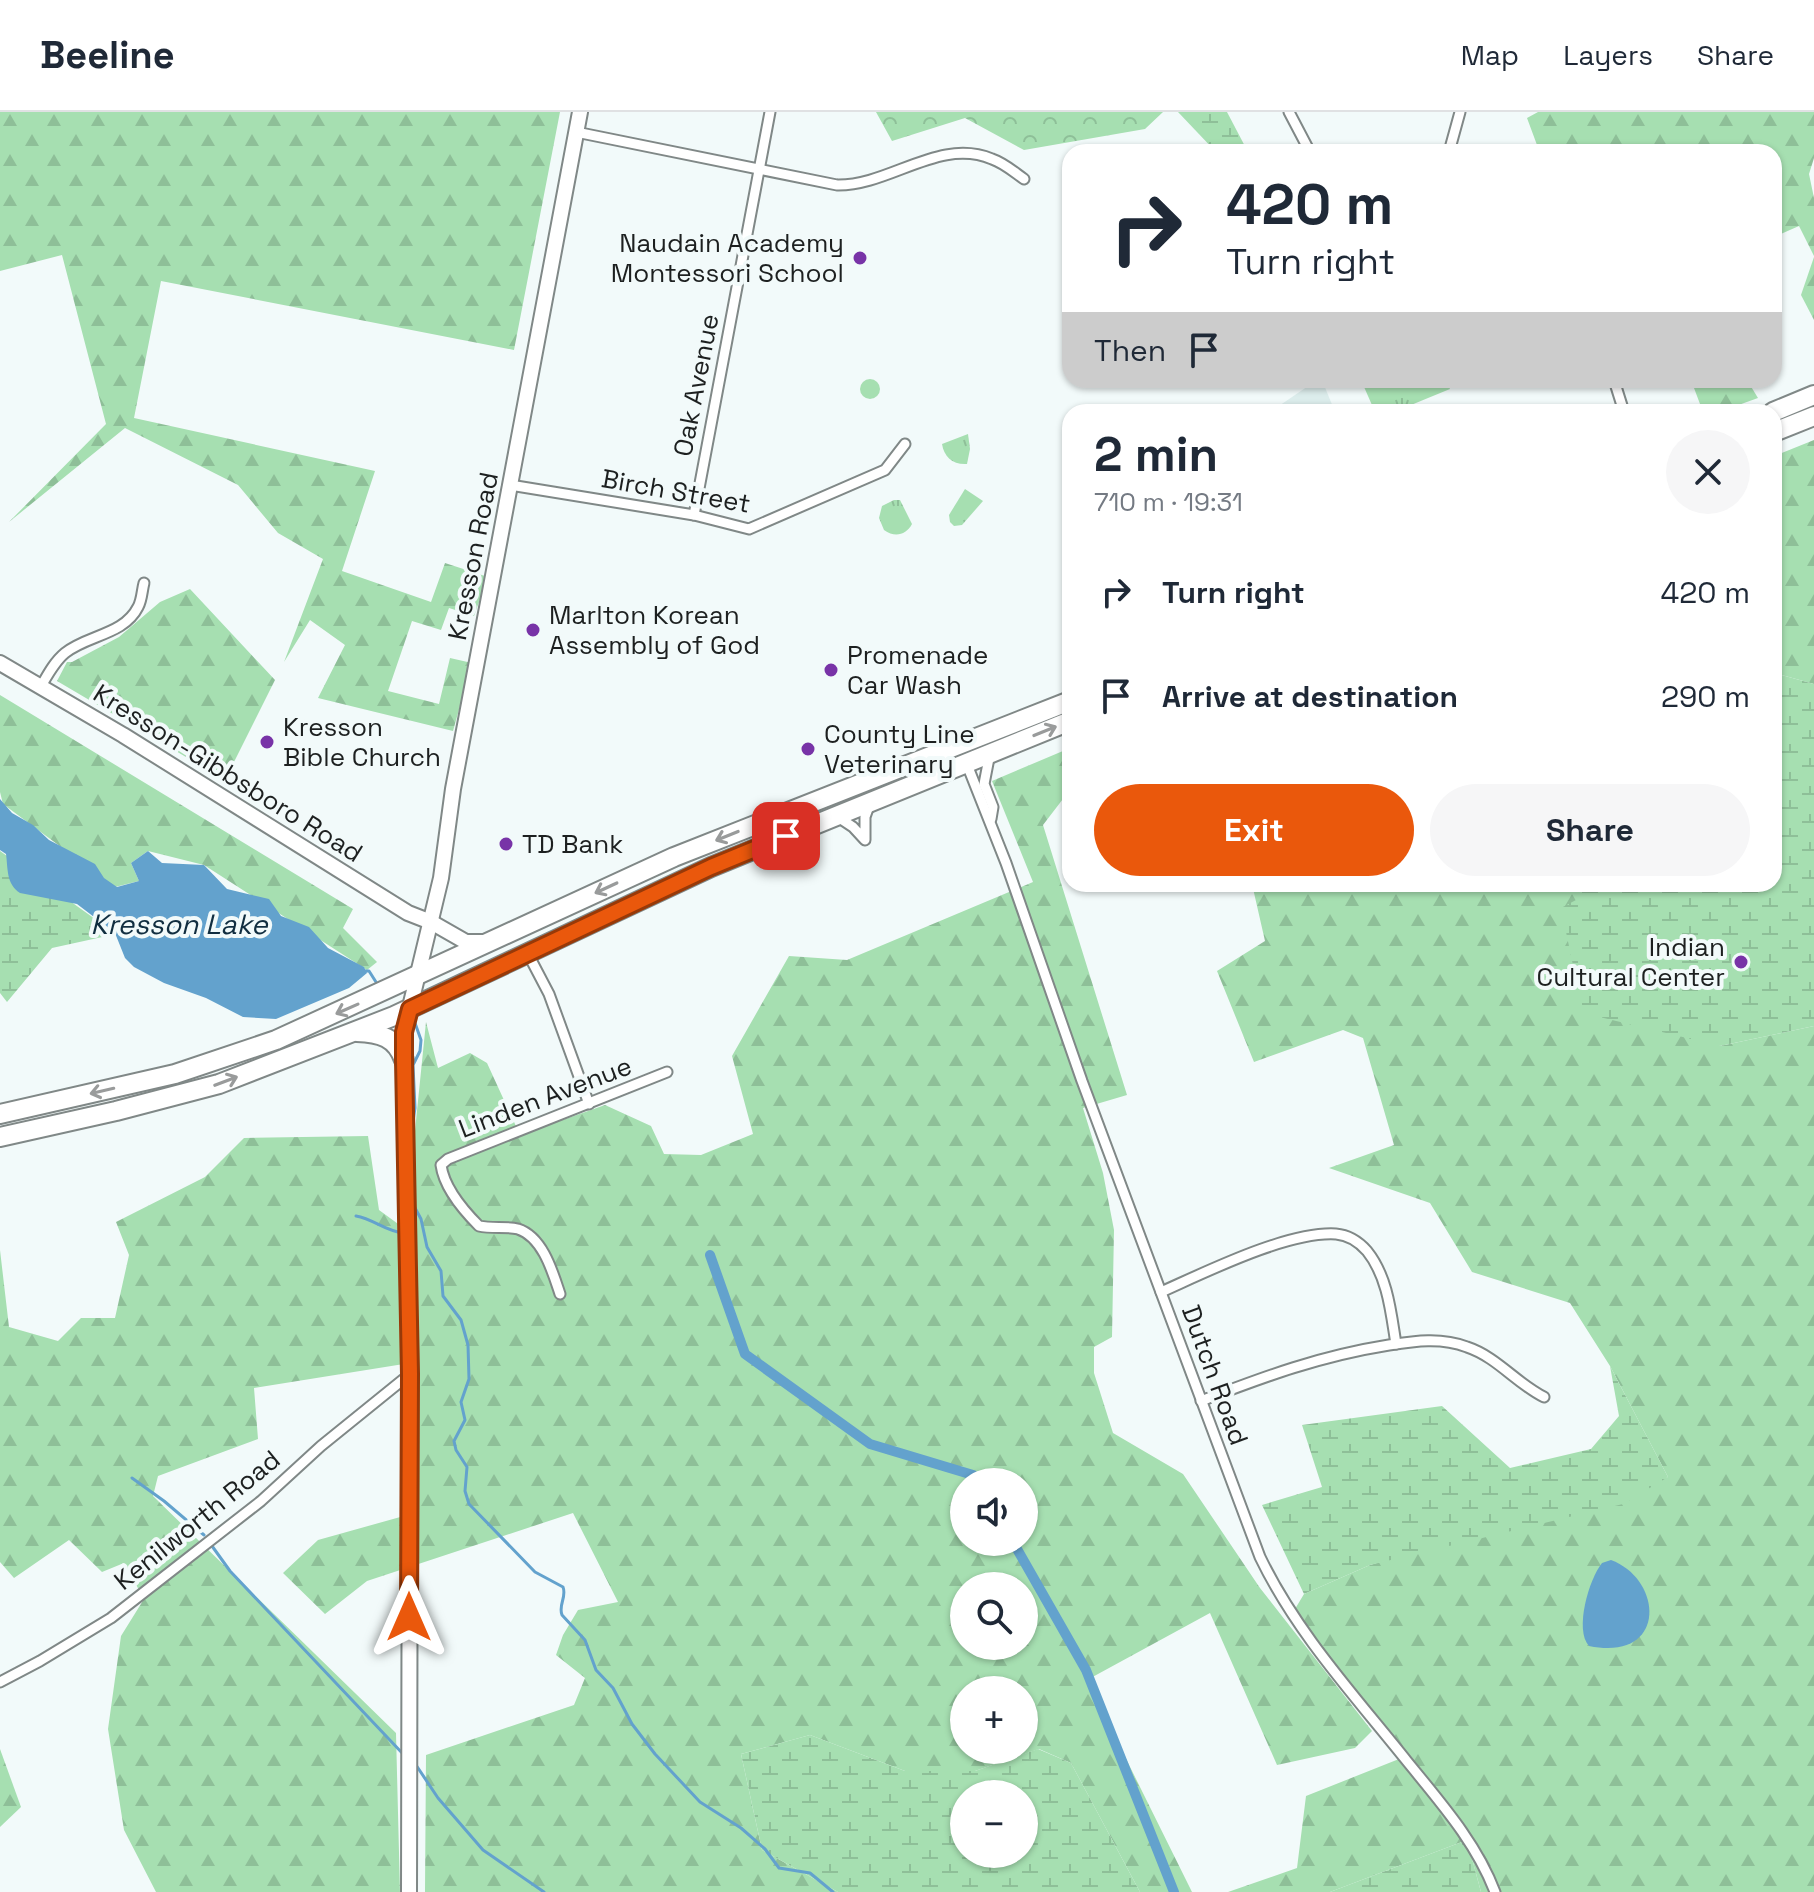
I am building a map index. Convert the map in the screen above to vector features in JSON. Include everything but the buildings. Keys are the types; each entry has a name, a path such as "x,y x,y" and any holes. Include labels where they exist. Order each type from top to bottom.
{"highway":[{"path":"1782,408 1814,395"},
{"path":"1782,429 1814,416"},
{"path":"0,1114 212,1063 276,1040 674,857 1062,704"},
{"path":"0,1137 219,1084 410,1009 711,867 1062,724"},
{"path":"966,762 974,747 1000,736 1008,725"},
{"path":"350,1031 378,1033 387,1037 396,1044 404,1060"}],"street":[{"name":"Kresson Road","path":"409,1892 410,1374 404,1032 441,878 453,789 580,112"},
{"name":"Oak Avenue","path":"694,515 770,112"},
{"path":"1289,112 1306,144"},
{"path":"1451,144 1460,112"},
{"path":"576,132 837,185 853,186 952,153 970,153 1000,162 1024,179"},
{"name":"Birch Street","path":"510,485 694,515 749,529 885,470 905,444"},
{"path":"40,688 56,661 66,652 129,618 139,607 144,583"},
{"name":"Kresson-Gibbsboro Road","path":"0,663 123,735 408,913 466,942 493,941"},
{"name":"Dutch Road","path":"990,753 984,784 993,807 991,822"},
{"name":"Dutch Road","path":"966,762 991,822 1082,1081 1243,1514 1280,1597 1319,1652 1467,1839 1495,1892"},
{"path":"835,816 853,827 865,840 865,817 870,802"},
{"path":"527,952 549,994 589,1104"},
{"name":"Linden Avenue","path":"560,1294 552,1271 529,1234 516,1228 479,1226 456,1197 441,1165 448,1159 667,1072"},
{"path":"1161,1292 1287,1242 1314,1235 1339,1234 1359,1243 1380,1273 1388,1296 1396,1344"},
{"path":"1201,1401 1313,1360 1416,1340 1470,1347 1544,1397"},
{"name":"Kenilworth Road","path":"0,1682 111,1618 261,1501 321,1446 410,1374"}],"shaded area":[{"path":"1305,388 1325,388 1332,404 1282,404"}],"green space":[{"path":"0,112 560,112 514,350 161,281 134,418 375,471 342,571 431,602 445,563 488,577 474,616 449,608 441,630 412,621 388,691 439,704 450,658 472,663 453,731 318,698 345,645 310,620 284,662 323,559 278,533 238,485 125,428 9,522 106,424 62,255 0,271"},
{"path":"876,112 1163,112 1145,129 1024,150 965,118 892,141"},
{"path":"1178,112 1227,112 1244,144 1208,144"},
{"path":"1538,112 1814,112 1814,158 1809,174 1814,198 1814,256 1799,226 1782,233 1782,144 1537,144 1527,118"},
{"path":"1814,257 1814,320 1801,295"},
{"path":"866,379 874,379 880,389 874,399 866,399 860,393 860,385"},
{"path":"1364,388 1450,389 1413,404 1372,404"},
{"path":"1694,388 1752,388 1758,398 1741,404 1700,404"},
{"path":"968,434 970,449 967,464 953,462 942,444"},
{"path":"1814,440 1814,684 1782,675 1782,453"},
{"path":"965,489 983,501 962,525 954,526 949,515"},
{"path":"900,500 912,524 900,534 884,530 879,518 882,506"},
{"path":"190,589 275,680 225,780 57,681 67,662 119,637 160,602"},
{"path":"1782,675 1814,684 1814,1026 1720,1046 1583,1013 1561,908 1576,900 1576,892 1782,892"},
{"path":"0,695 353,909 343,928 377,962 367,970 204,865 148,851 131,863 139,881 115,887 3,804 0,792"},
{"path":"1062,751 1062,800 1043,825 1127,1095 1083,1108 1103,1173 1114,1230 1112,1337 1094,1347 1094,1373 1113,1433 1183,1474 1260,1588 1372,1731 1355,1748 1277,1765 1210,1613 1087,1680 1192,1892 1140,1892 1071,1763 1038,1749 1038,1676 950,1676 950,1764 995,1764 975,1771 905,1771 810,1735 741,1754 762,1850 838,1892 425,1892 426,1755 574,1705 585,1678 556,1655 563,1635 578,1610 618,1602 573,1513 367,1581 325,1614 283,1573 318,1540 411,1514 410,1363 254,1388 258,1439 158,1476 153,1496 396,1733 400,1892 156,1892 124,1830 108,1729 121,1636 144,1599 124,1563 102,1572 69,1540 14,1578 0,1562 0,1250 9,1327 58,1341 81,1318 115,1318 129,1255 116,1222 205,1177 244,1138 368,1136 379,1210 405,1229 426,1022 438,1068 470,1053 487,1063 520,1135 605,1105 651,1126 664,1154 701,1155 753,1134 732,1056 789,956 847,960 1033,882 992,781"},
{"path":"0,851 116,934 52,948 7,1002 0,993"},
{"path":"1254,892 1576,892 1576,900 1720,1046 1814,1026 1814,1892 1481,1892 1467,1840 1330,1892 1228,1892 1297,1868 1306,1796 1399,1759 1295,1609 1304,1594 1370,1565 1668,1477 1610,1366 1570,1303 1472,1272 1430,1203 1329,1168 1394,1145 1363,1038 1343,1030 1254,1062 1217,971 1265,941"},
{"path":"1610,1366 1668,1477 1623,1504 1370,1565 1304,1594 1262,1505 1322,1487 1302,1425 1442,1406 1510,1468 1591,1449 1619,1416"},
{"path":"810,1735 905,1771 975,1771 995,1764 1038,1764 1038,1749 1071,1763 1140,1892 838,1892 762,1850 741,1754"},
{"path":"0,1749 21,1807 0,1827"},
{"path":"1467,1840 1481,1892 1330,1892"}],"water":[{"name":"Kresson Lake","path":"0,799 12,813 33,825 49,840 95,864 104,878 117,887 139,881 131,863 148,851 162,863 204,865 227,889 269,899 281,916 309,927 328,948 364,967 367,973 349,988 276,1019 243,1017 206,998 164,983 134,967 125,958 115,933 77,904 20,893 15,889 8,875 6,854 0,850"},
{"path":"1611,1560 1628,1570 1641,1584 1648,1600 1649,1616 1644,1631 1633,1642 1615,1648 1589,1646 1583,1629 1588,1592 1602,1563"}],"waterway":[{"path":"363,971 369,971 376,982"},
{"path":"412,1128 415,1108 413,1065 420,1051 421,1040 415,1023"},
{"path":"413,1139 413,1155"},
{"path":"414,1206 421,1219 427,1247 441,1271 443,1296 461,1320 468,1345 469,1379 461,1402 465,1420 454,1441 467,1467 465,1491 469,1504 535,1572 563,1587 562,1615 585,1640 596,1670 613,1688 632,1724 655,1754 700,1802 741,1828 765,1849 779,1868 810,1873 833,1892"},
{"path":"356,1216 404,1233"},
{"path":"710,1255 745,1354 870,1444 950,1468"},
{"path":"132,1478 204,1535"},
{"path":"212,1546 230,1571 404,1755"},
{"path":"1021,1556 1086,1670 1174,1892"},
{"path":"414,1762 438,1798 483,1850 544,1892"}],"place":[{"name":"Naudain Academy Montessori School","path":"860,258"},
{"name":"Marlton Korean Assembly of God","path":"533,630"},
{"name":"Promenade Car Wash","path":"831,670"},
{"name":"Kresson Bible Church","path":"267,742"},
{"name":"County Line Veterinary","path":"808,749"},
{"name":"TD Bank","path":"506,844"},
{"name":"Indian Cultural Center","path":"1741,962"}],"route":[{"path":"409,1617 410,1374 404,1032 410,1009 711,867 786,836"}]}
